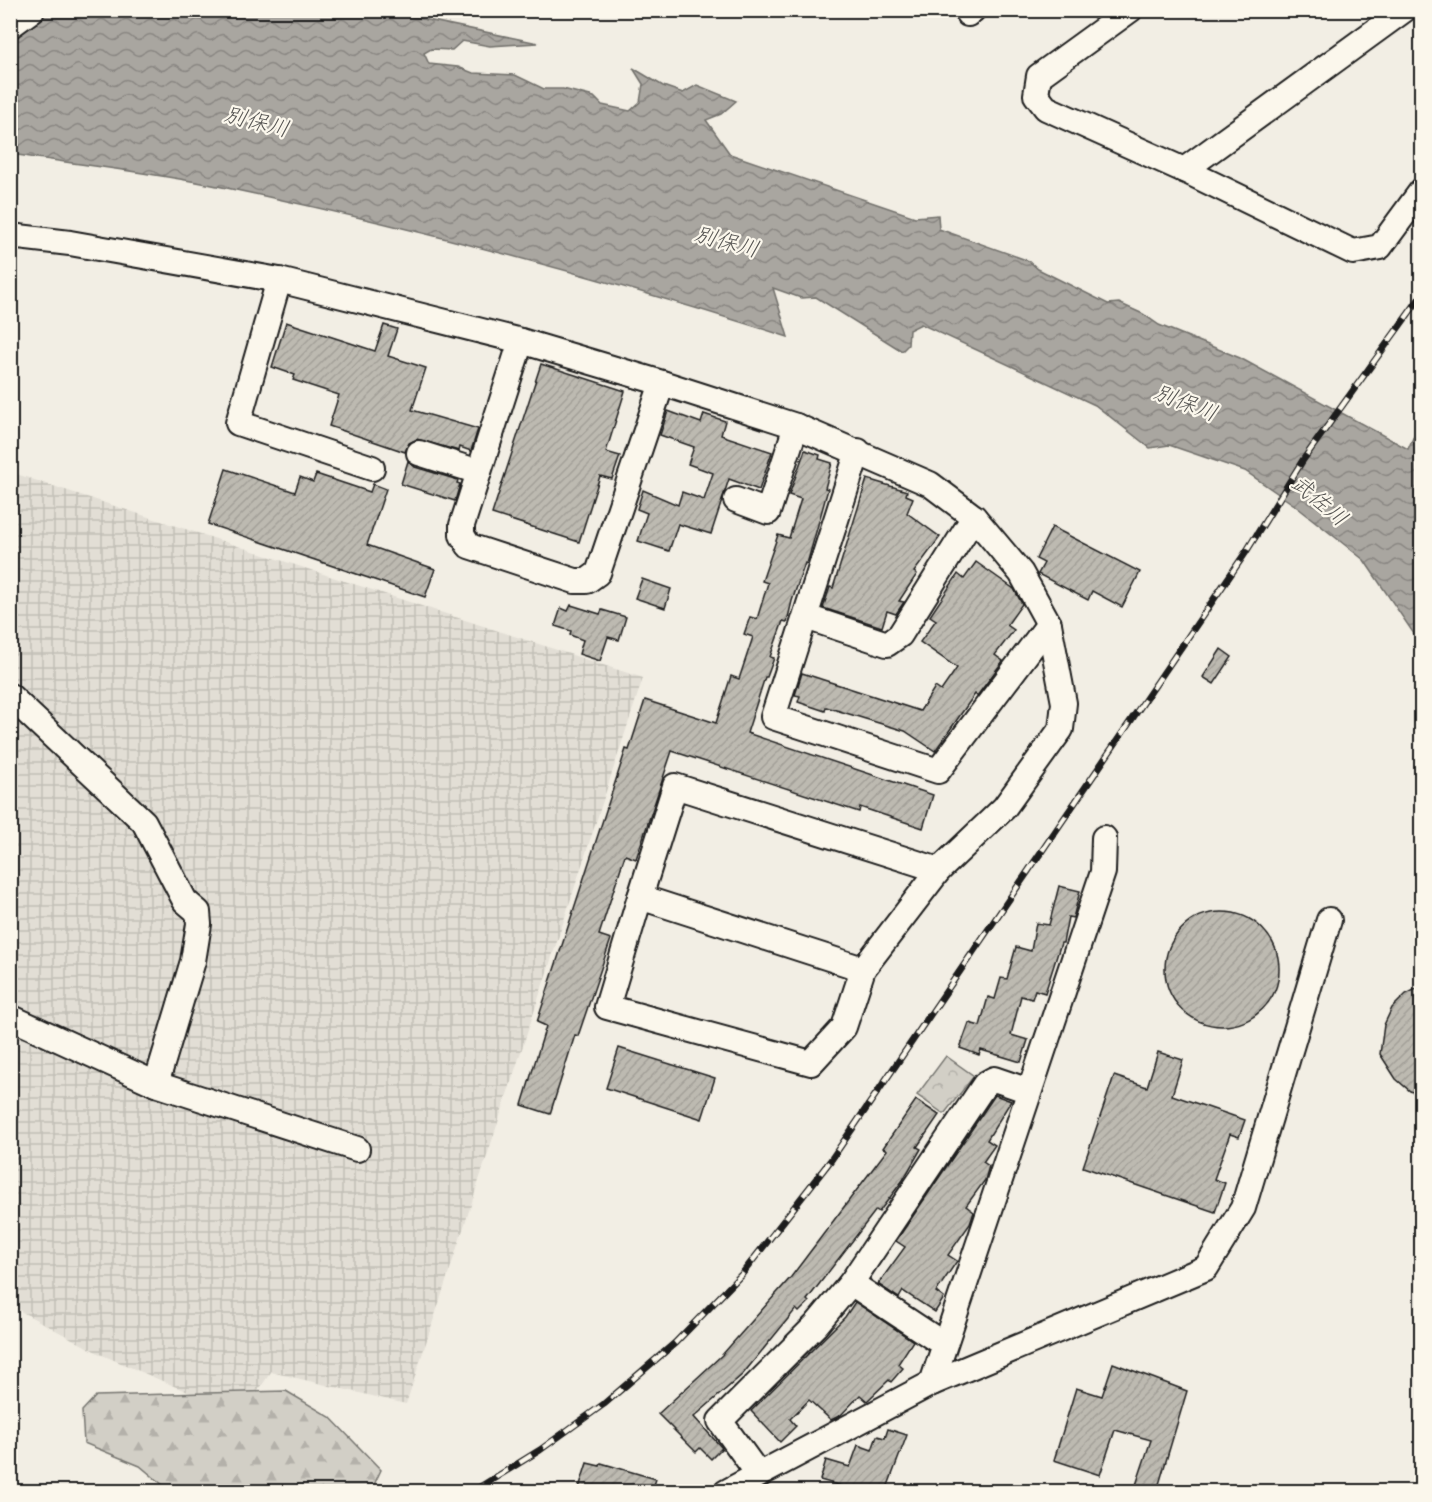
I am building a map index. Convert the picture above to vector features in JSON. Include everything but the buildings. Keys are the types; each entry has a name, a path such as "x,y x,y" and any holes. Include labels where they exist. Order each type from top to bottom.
{"street":[{"path":"10,26 32,10"},
{"path":"966,10 968,14 973,10"},
{"path":"1130,10 1039,75 1035,95 1046,108 1184,170 1353,252 1380,247 1422,190"},
{"path":"1184,170 1404,10"},
{"path":"10,236 70,243 279,280 521,341 662,382 796,426 930,484 974,518 1021,573 1049,624 1064,703 1061,729 1004,808 939,870 863,969 844,1027 811,1063 607,1007 675,786 939,870"},
{"path":"279,280 238,423 372,468"},
{"path":"521,341 462,525 462,535 469,546 575,581 587,581 598,573 662,382"},
{"path":"736,500 768,512 796,426"},
{"path":"858,451 773,717 938,771 1049,624"},
{"path":"419,453 479,472"},
{"path":"806,617 887,644 900,635 974,518"},
{"path":"10,696 144,822 185,901 198,912 199,924 193,960 156,1084"},
{"path":"932,1383 1102,872 1104,837"},
{"path":"640,897 863,969"},
{"path":"1029,1091 994,1079 985,1083 851,1283 816,1325 720,1421 745,1486 932,1383 1206,1268 1243,1208 1329,920"},
{"path":"10,1017 156,1084 357,1149"},
{"path":"851,1283 944,1344"}],"shaded area":[{"path":"10,472 643,678 406,1404 271,1372 251,1401 204,1399 100,1354 11,1306"}],"green space":[{"path":"946,1056 974,1076 944,1114 917,1095"},
{"path":"286,1391 330,1417 381,1470 371,1491 170,1491 140,1466 84,1443 82,1411 96,1396"}],"water":[{"path":"10,11 384,11 538,43 490,46 462,41 452,50 431,49 424,53 429,64 458,67 473,73 515,75 544,89 563,89 594,97 602,105 630,111 640,102 643,84 633,68 663,86 683,93 697,85 736,101 721,114 706,120 730,154 915,217 938,215 939,229 1029,261 1038,269 1108,304 1119,303 1143,314 1159,325 1240,358 1408,449 1421,420 1421,637 1414,634 1364,560 1293,504 1245,471 1169,445 1150,448 1095,405 921,324 909,330 908,345 902,351 816,297 801,298 773,288 788,337 506,254 293,202 196,182 11,154"}],"railway":[{"path":"472,1492 540,1450 604,1404 675,1343 742,1274 831,1160 1246,552 1303,460 1422,295"}],"water label":[{"name":"別保川","path":"257,121"},
{"name":"別保川","path":"727,241"},
{"name":"別保川","path":"1186,402"},
{"name":"武佐川","path":"1320,500"}]}
